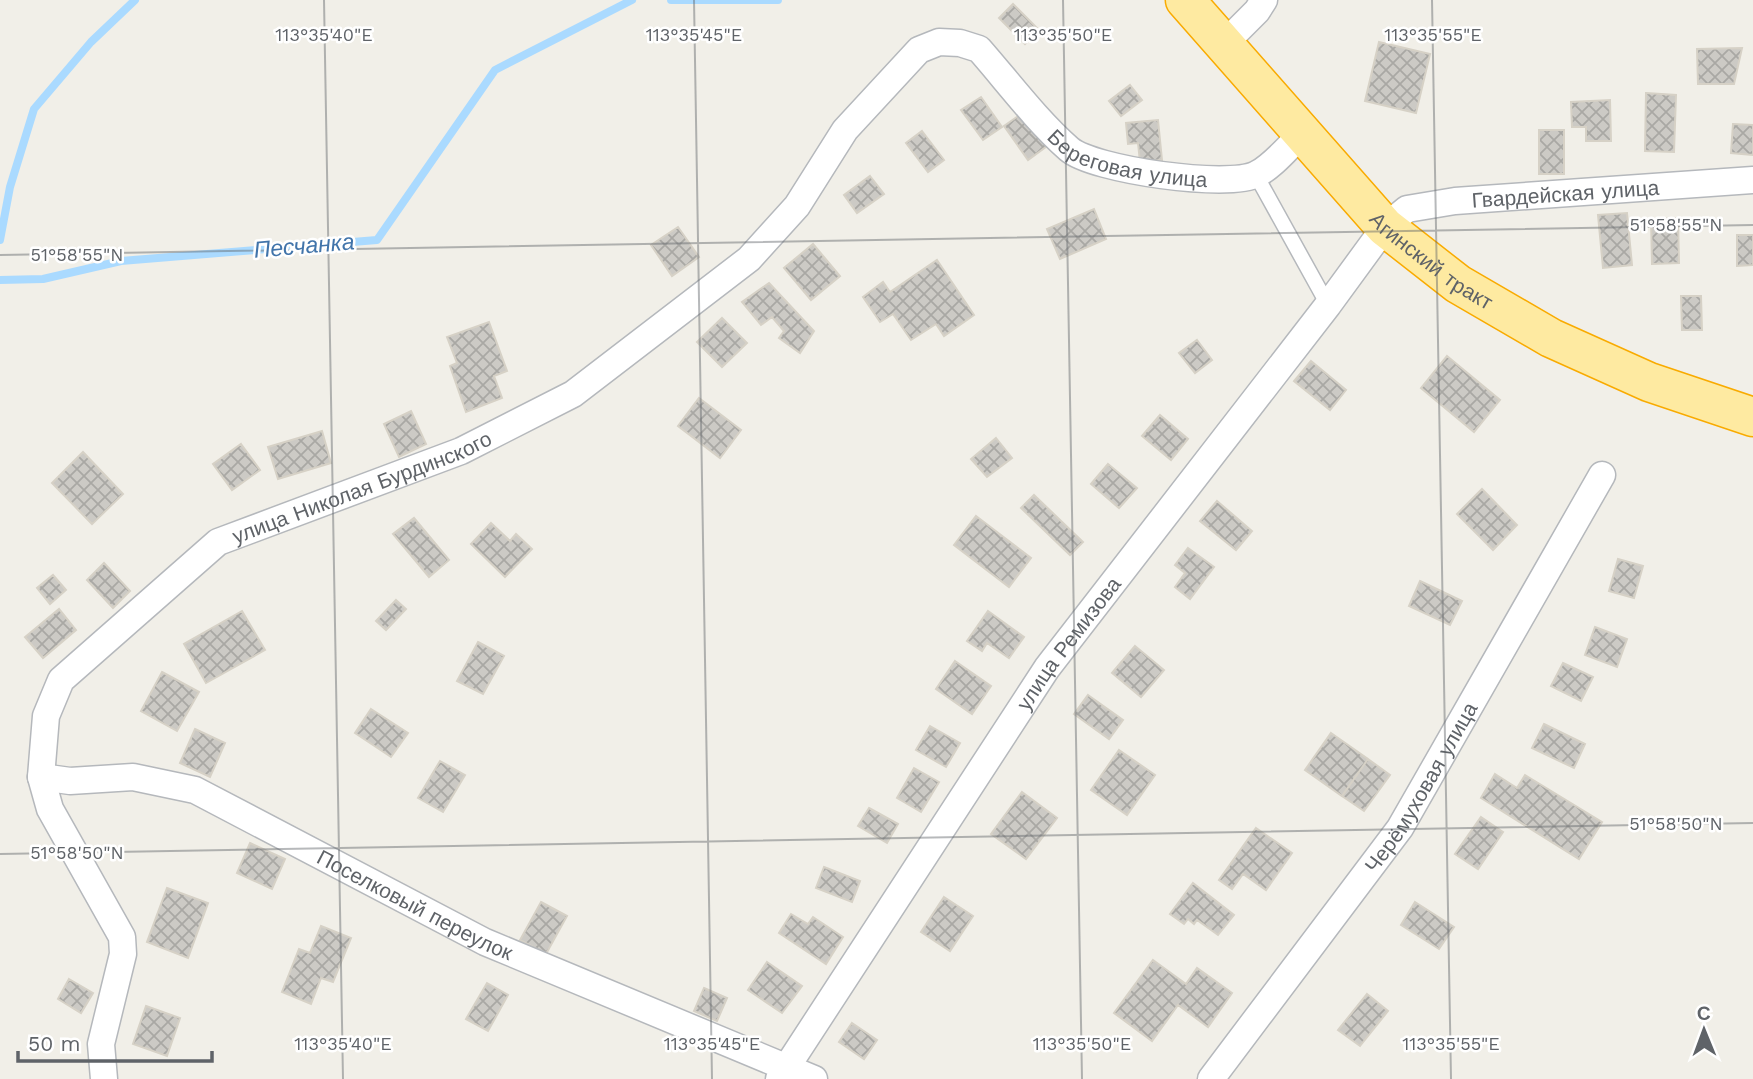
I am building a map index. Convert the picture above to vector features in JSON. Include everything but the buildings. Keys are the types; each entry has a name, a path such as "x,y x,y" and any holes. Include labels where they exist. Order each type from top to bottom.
{"highway":[{"name":"Агинский тракт","path":"1185,0 1301,135 1385,227 1458,284 1551,338 1649,382 1753,417"}],"street":[{"path":"1224,44 1257,11 1264,0"},
{"name":"улица Николая Бурдинского","path":"104,1079 102,1044 123,954 122,937 50,809 41,777 46,716 61,680 218,542 461,451 573,394 749,259 797,206 845,130 919,50 939,42 960,43 979,49"},
{"name":"Береговая улица","path":"979,49 1071,151 1102,165 1172,177 1216,179 1256,175"},
{"path":"1256,175 1301,135"},
{"name":"Гвардейская улица","path":"1385,227 1407,209 1455,201 1753,180"},
{"name":"улица Ремизова","path":"782,1074 1047,668 1328,305 1385,227"},
{"name":"Черёмуховая улица","path":"1211,1079 1400,828 1602,475"},
{"name":"Поселковый переулок","path":"41,777 70,781 133,778 195,790 485,942 782,1074 814,1079"}],"lane":[{"path":"1256,175 1328,305"}],"waterway":[{"path":"0,240 10,187 34,109 91,42 135,0"},
{"name":"Песчанка","path":"0,280 43,279 121,261 377,240 495,70 632,0"},
{"name":"Песчанка","path":"671,0 778,0"}]}
